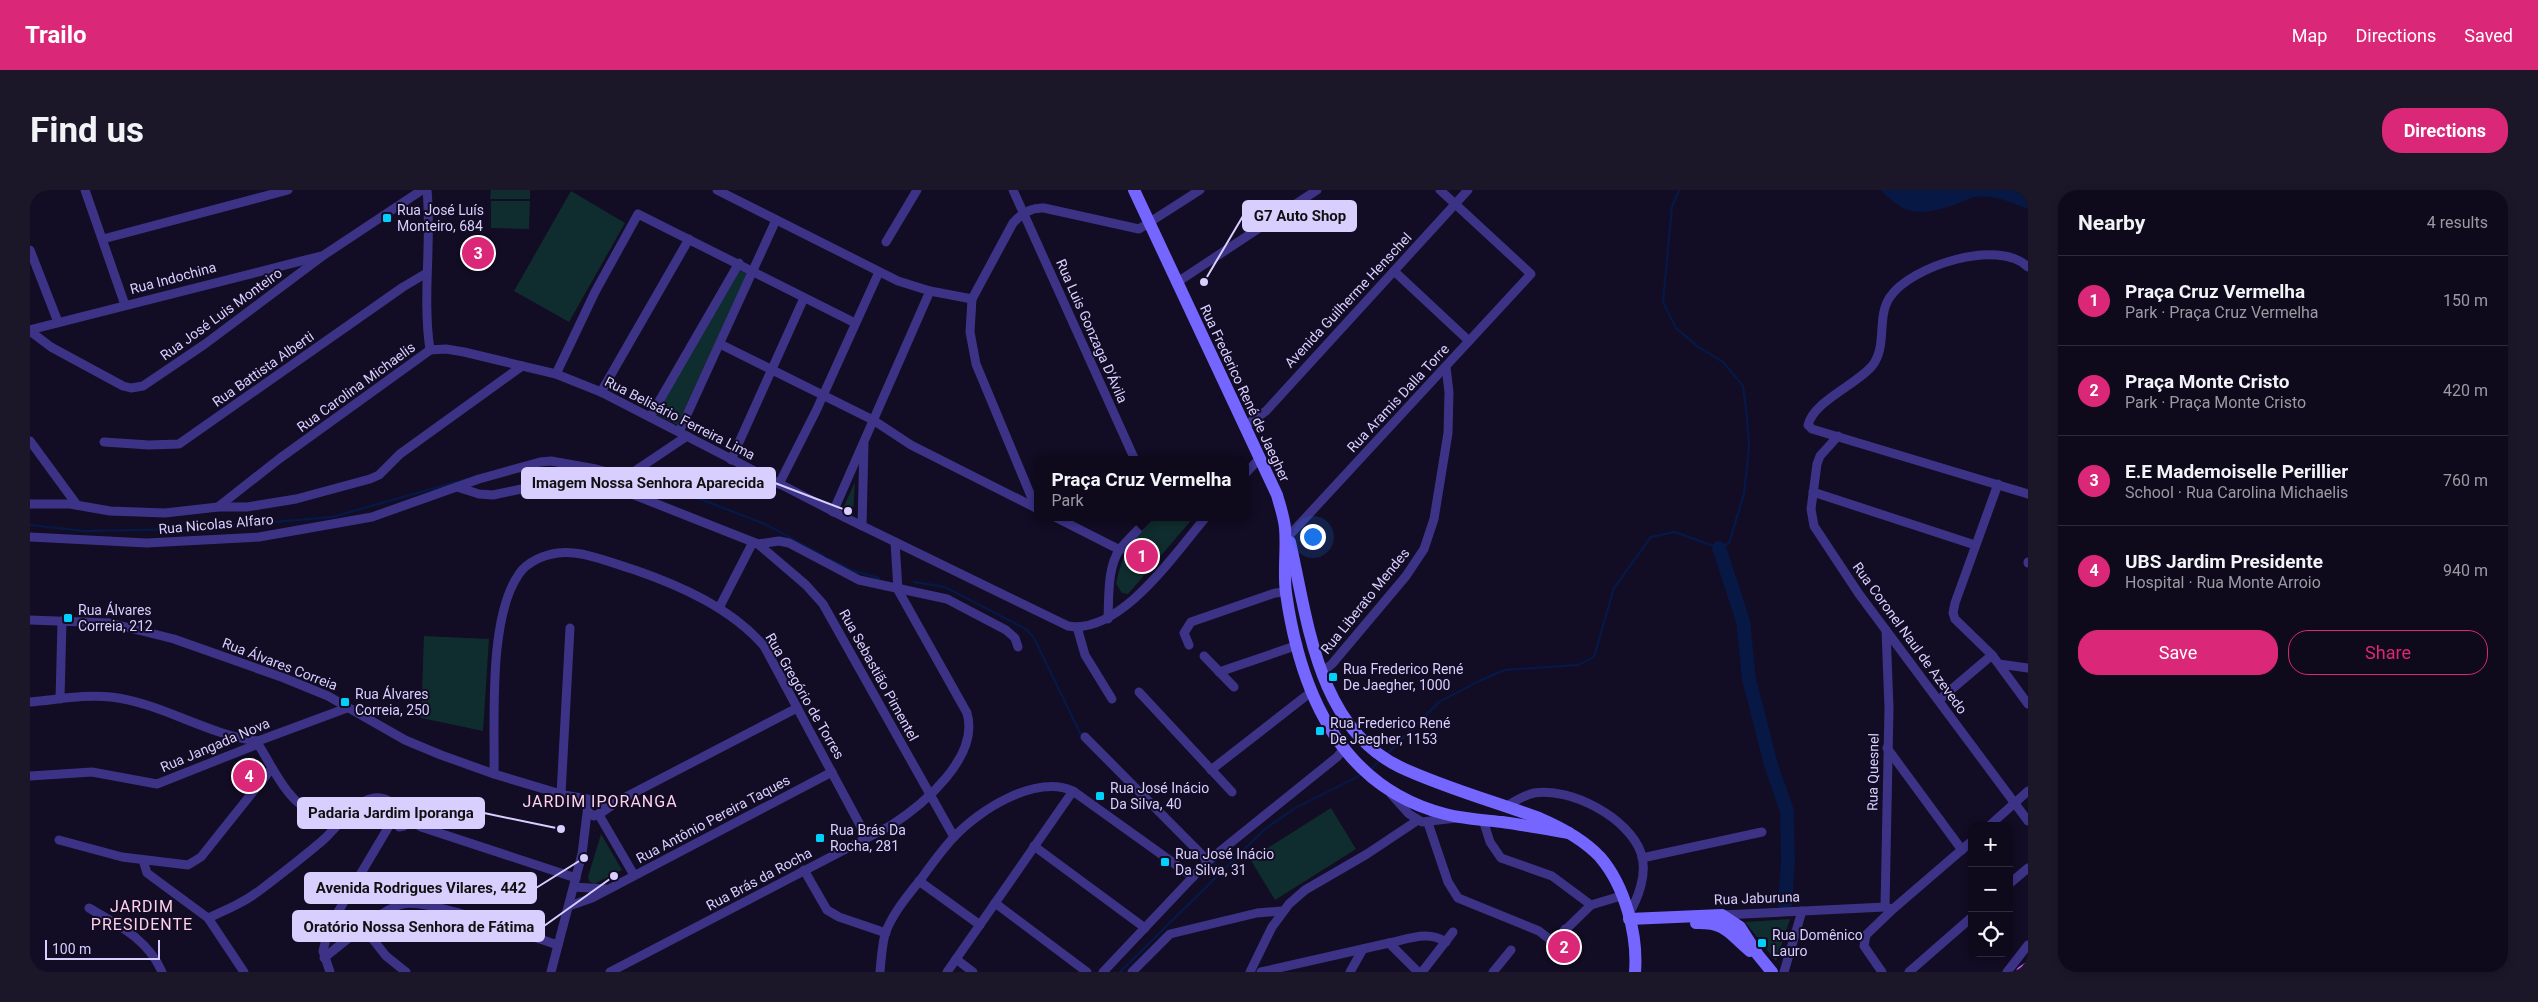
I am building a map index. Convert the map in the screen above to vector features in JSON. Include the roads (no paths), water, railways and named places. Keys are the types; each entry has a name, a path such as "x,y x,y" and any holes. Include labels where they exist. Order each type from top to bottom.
{"main road":[{"name":"Rua Frederico René de Jaegher","path":"1134,190 1277,495 1322,672 1340,711 1365,743 1390,762 1426,778 1549,822 1600,857 1621,896 1629,920 1635,972"},
{"name":"Rua Frederico René de Jaegher","path":"1286,536 1286,592 1298,645 1311,692 1343,750 1374,780 1388,790 1436,812 1460,818 1569,834"},
{"path":"1286,592 1302,596"},
{"path":"1343,750 1350,743 1365,743"},
{"path":"1483,820 1490,806 1485,799"},
{"path":"1722,915 1740,927 1770,971"},
{"name":"Rua Jaburuna","path":"1629,920 1722,915"},
{"name":"Rua Jaburuna","path":"1629,920 1710,922 1725,927 1750,951 1758,955"},
{"path":"2022,972 2028,968"}],"street":[{"path":"85,190 125,305"},
{"path":"103,239 288,190"},
{"name":"Rua José Luis Monteiro","path":"30,331 51,347 102,376 123,386 136,388 143,386 205,344 324,255 422,190"},
{"name":"Rua Carolina Michaelis","path":"218,507 278,459 430,350 427,330 426,274 429,216 427,190"},
{"path":"717,190 879,272 930,291 972,299"},
{"path":"886,242 917,190"},
{"name":"Rua Luis Gonzaga D'Ávila","path":"1013,190 1133,456"},
{"path":"1034,501 976,364 970,332 972,299 1014,223 1023,213 1037,207 1139,229 1200,190"},
{"path":"1176,283 1317,190"},
{"path":"1440,190 1455,204"},
{"name":"Avenida Guilherme Henschel","path":"1246,426 1266,411 1468,190"},
{"name":"Rua Aramis Dalla Torre","path":"1286,536 1531,274 1455,204"},
{"path":"556,374 595,292 638,214 739,263 855,323"},
{"path":"679,432 776,220"},
{"path":"600,392 689,240"},
{"path":"30,250 58,322"},
{"path":"2028,267 2012,258 1990,254 1949,260 1917,275 1892,295 1885,311 1881,349 1876,360 1863,376 1832,398 1809,421 1810,428 2028,494"},
{"name":"Rua Indochina","path":"30,331 58,322 324,255"},
{"path":"650,416 739,263"},
{"path":"1394,271 1469,341"},
{"path":"779,484 823,395 879,272"},
{"name":"Rua Battista Alberti","path":"104,442 149,445 179,444 403,287 426,274"},
{"path":"833,512 930,291"},
{"path":"732,460 804,298"},
{"path":"720,344 873,420 911,445 1034,506"},
{"name":"Rua Belisário Ferreira Lima","path":"430,350 446,349 464,352 556,374 600,392 650,416 833,512 1057,622 1077,627"},
{"path":"30,504 77,505 110,511 165,513 218,507 267,505 379,475 400,454 522,366"},
{"name":"Rua Liberato Mendes","path":"1322,672 1332,664 1406,576 1416,563 1429,538 1434,519 1448,433 1449,392 1446,367"},
{"path":"614,486 626,476 688,436"},
{"name":"Rua Coronel Naul de Azevedo","path":"1838,436 1820,456 1811,509 1814,526 1849,579 2028,821"},
{"path":"862,526 864,439"},
{"path":"30,441 77,505"},
{"path":"1249,470 1260,458"},
{"name":"Rua Nicolas Alfaro","path":"30,537 147,543 259,537 372,517 457,487 532,464 551,461 596,468 626,476"},
{"path":"457,487 479,494 493,495 549,483 583,483 614,486 756,543 773,541 789,543 853,578 898,590 947,599 1006,630 1015,638 1018,647"},
{"path":"1998,484 1954,603 1953,614 1955,619 1992,654 2028,704"},
{"path":"1813,492 1975,546"},
{"path":"1063,521 1120,550"},
{"path":"1108,619 1111,582 1120,550 1146,521"},
{"path":"1112,699 1085,655 1077,627 1108,619 1125,607 1202,521"},
{"name":"Rua Brás da Rocha","path":"610,972 900,820 929,795 962,754 969,735 969,720 965,708 898,590 895,542"},
{"path":"719,608 756,543"},
{"name":"Rua Sebastião Pimentel","path":"756,543 800,579 823,604 929,795 954,836"},
{"name":"Rua Gregório de Torres","path":"494,774 496,678 502,614 512,585 519,574 530,563 558,553 586,556 645,574 719,608 744,625 764,646 868,838"},
{"path":"1189,645 1184,633 1191,622 1275,593 1286,592"},
{"name":"Rua Álvares Correia","path":"30,620 110,623 174,639 284,678 328,696 405,740 494,774 563,794 595,809"},
{"path":"60,699 62,621"},
{"path":"563,794 570,628"},
{"name":"Rua Quesnel","path":"1886,629 1889,708 1889,908"},
{"path":"1219,672 1298,645"},
{"path":"1939,700 1992,654"},
{"path":"1204,656 1234,687"},
{"path":"1999,664 2028,668"},
{"path":"1139,692 1232,792"},
{"path":"1211,770 1311,692"},
{"path":"30,702 109,697 232,737 258,743 272,768 302,807 315,812 351,809"},
{"name":"Rua Jangada Nova","path":"30,776 92,772 157,784 347,708"},
{"path":"595,809 618,801 796,708"},
{"path":"1085,737 1208,861"},
{"path":"1888,748 1962,850"},
{"path":"1103,972 1208,861 1338,757 1343,750"},
{"path":"59,840 143,860 186,865 196,860 272,768"},
{"name":"Rua Antônio Pereira Taques","path":"569,906 592,898 832,772"},
{"path":"880,972 886,933 900,908 954,836 986,812 1023,792 1053,786 1073,791 1193,876"},
{"name":"Rua Frederico René de Jaegher","path":"1388,790 1418,820 1428,823 1460,818"},
{"path":"947,972 1073,791"},
{"path":"1994,822 2028,791"},
{"path":"1507,806 1526,796 1543,792 1582,800 1615,820 1627,830 1635,839 1642,858 1640,888 1629,920"},
{"path":"208,918 242,903 259,891 323,841 351,809 368,800 387,808 400,820 576,878"},
{"path":"595,809 634,875"},
{"path":"552,972 586,834 595,809"},
{"path":"330,972 324,958 325,939 337,910 366,862 386,834 400,820"},
{"path":"1250,972 1282,911 1305,890 1367,854 1418,820"},
{"path":"1483,820 1490,842 1501,858 1552,876 1591,905"},
{"path":"1428,823 1445,875 1458,898 1468,904 1528,925 1553,942 1564,956 1569,959 1570,954 1566,930"},
{"path":"1642,858 1762,832"},
{"path":"1882,972 1866,950 1864,940 1889,908 1968,845"},
{"path":"1034,846 1144,928"},
{"path":"143,860 147,873 208,918 244,972"},
{"path":"2013,881 2028,868"},
{"path":"804,870 826,910 839,917 886,933"},
{"path":"919,881 980,925"},
{"path":"574,887 606,889"},
{"path":"1553,942 1591,905 1621,896"},
{"path":"324,958 389,910 409,903 454,912 558,945"},
{"path":"995,903 1088,972"},
{"path":"89,908 139,939 150,951 162,972"},
{"name":"Rua Jaburuna","path":"1722,915 1889,908"},
{"path":"1132,972 1170,934 1257,913 1282,911"},
{"path":"1784,972 1802,911"},
{"path":"1909,972 1968,920"},
{"path":"364,928 386,956 406,972"},
{"path":"1422,972 1453,932"},
{"path":"1261,972 1427,935 1438,937 1446,942"},
{"path":"1389,943 1418,972"},
{"path":"2007,972 2028,945"},
{"path":"1350,972 1363,950"},
{"path":"1492,972 1511,950"},
{"path":"956,959 973,972"}],"water":[{"path":"1881,190 2028,190 2028,209 2002,200 1982,196 1942,209 1922,212 1914,211 1898,205"}],"waterway":[{"path":"1388,753 1439,702 1481,680 1505,670 1578,665 1594,657 1614,588 1651,537 1675,532 1719,548 1729,543 1744,494 1749,447 1743,386 1723,362 1697,346 1676,328 1663,302 1672,207 1679,190"},
{"path":"608,468 618,470"},
{"path":"645,478 765,524 824,556"},
{"path":"30,525 84,531 193,529 332,517 467,479"},
{"path":"1719,548 1743,621 1749,679 1771,765 1787,811 1788,862 1785,904"},
{"path":"830,559 854,571 879,578"},
{"path":"914,582 945,587 1026,629 1034,638 1082,737"},
{"path":"1370,770 1380,760"},
{"path":"1120,972 1265,829 1295,808 1363,774"},
{"path":"1211,860 1221,870"}],"place":[{"name":"Rua José Luís Monteiro, 684","path":"387,218"},
{"name":"E.E Mademoiselle Perillier","path":"478,253"},
{"name":"G7 Auto Shop","path":"1204,282"},
{"name":"Imagem Nossa Senhora Aparecida","path":"848,511"},
{"name":"Praça Cruz Vermelha","path":"1142,556"},
{"name":"Rua Álvares Correia, 212","path":"68,618"},
{"name":"Rua Frederico René De Jaegher, 1000","path":"1333,677"},
{"name":"Rua Álvares Correia, 250","path":"345,702"},
{"name":"Rua Frederico René De Jaegher, 1153","path":"1320,731"},
{"name":"UBS Jardim Presidente","path":"249,776"},
{"name":"Rua José Inácio Da Silva, 40","path":"1100,796"},
{"name":"Padaria Jardim Iporanga","path":"561,829"},
{"name":"Rua Brás Da Rocha, 281","path":"820,838"},
{"name":"Avenida Rodrigues Vilares, 442","path":"584,858"},
{"name":"Rua José Inácio Da Silva, 31","path":"1165,862"},
{"name":"Oratório Nossa Senhora de Fátima","path":"614,876"},
{"name":"Rua Domênico Lauro","path":"1762,943"},
{"name":"Praça Monte Cristo","path":"1564,947"}],"district":[{"name":"JARDIM IPORANGA","path":"600,801"},
{"name":"JARDIM PRESIDENTE","path":"142,915"}]}
